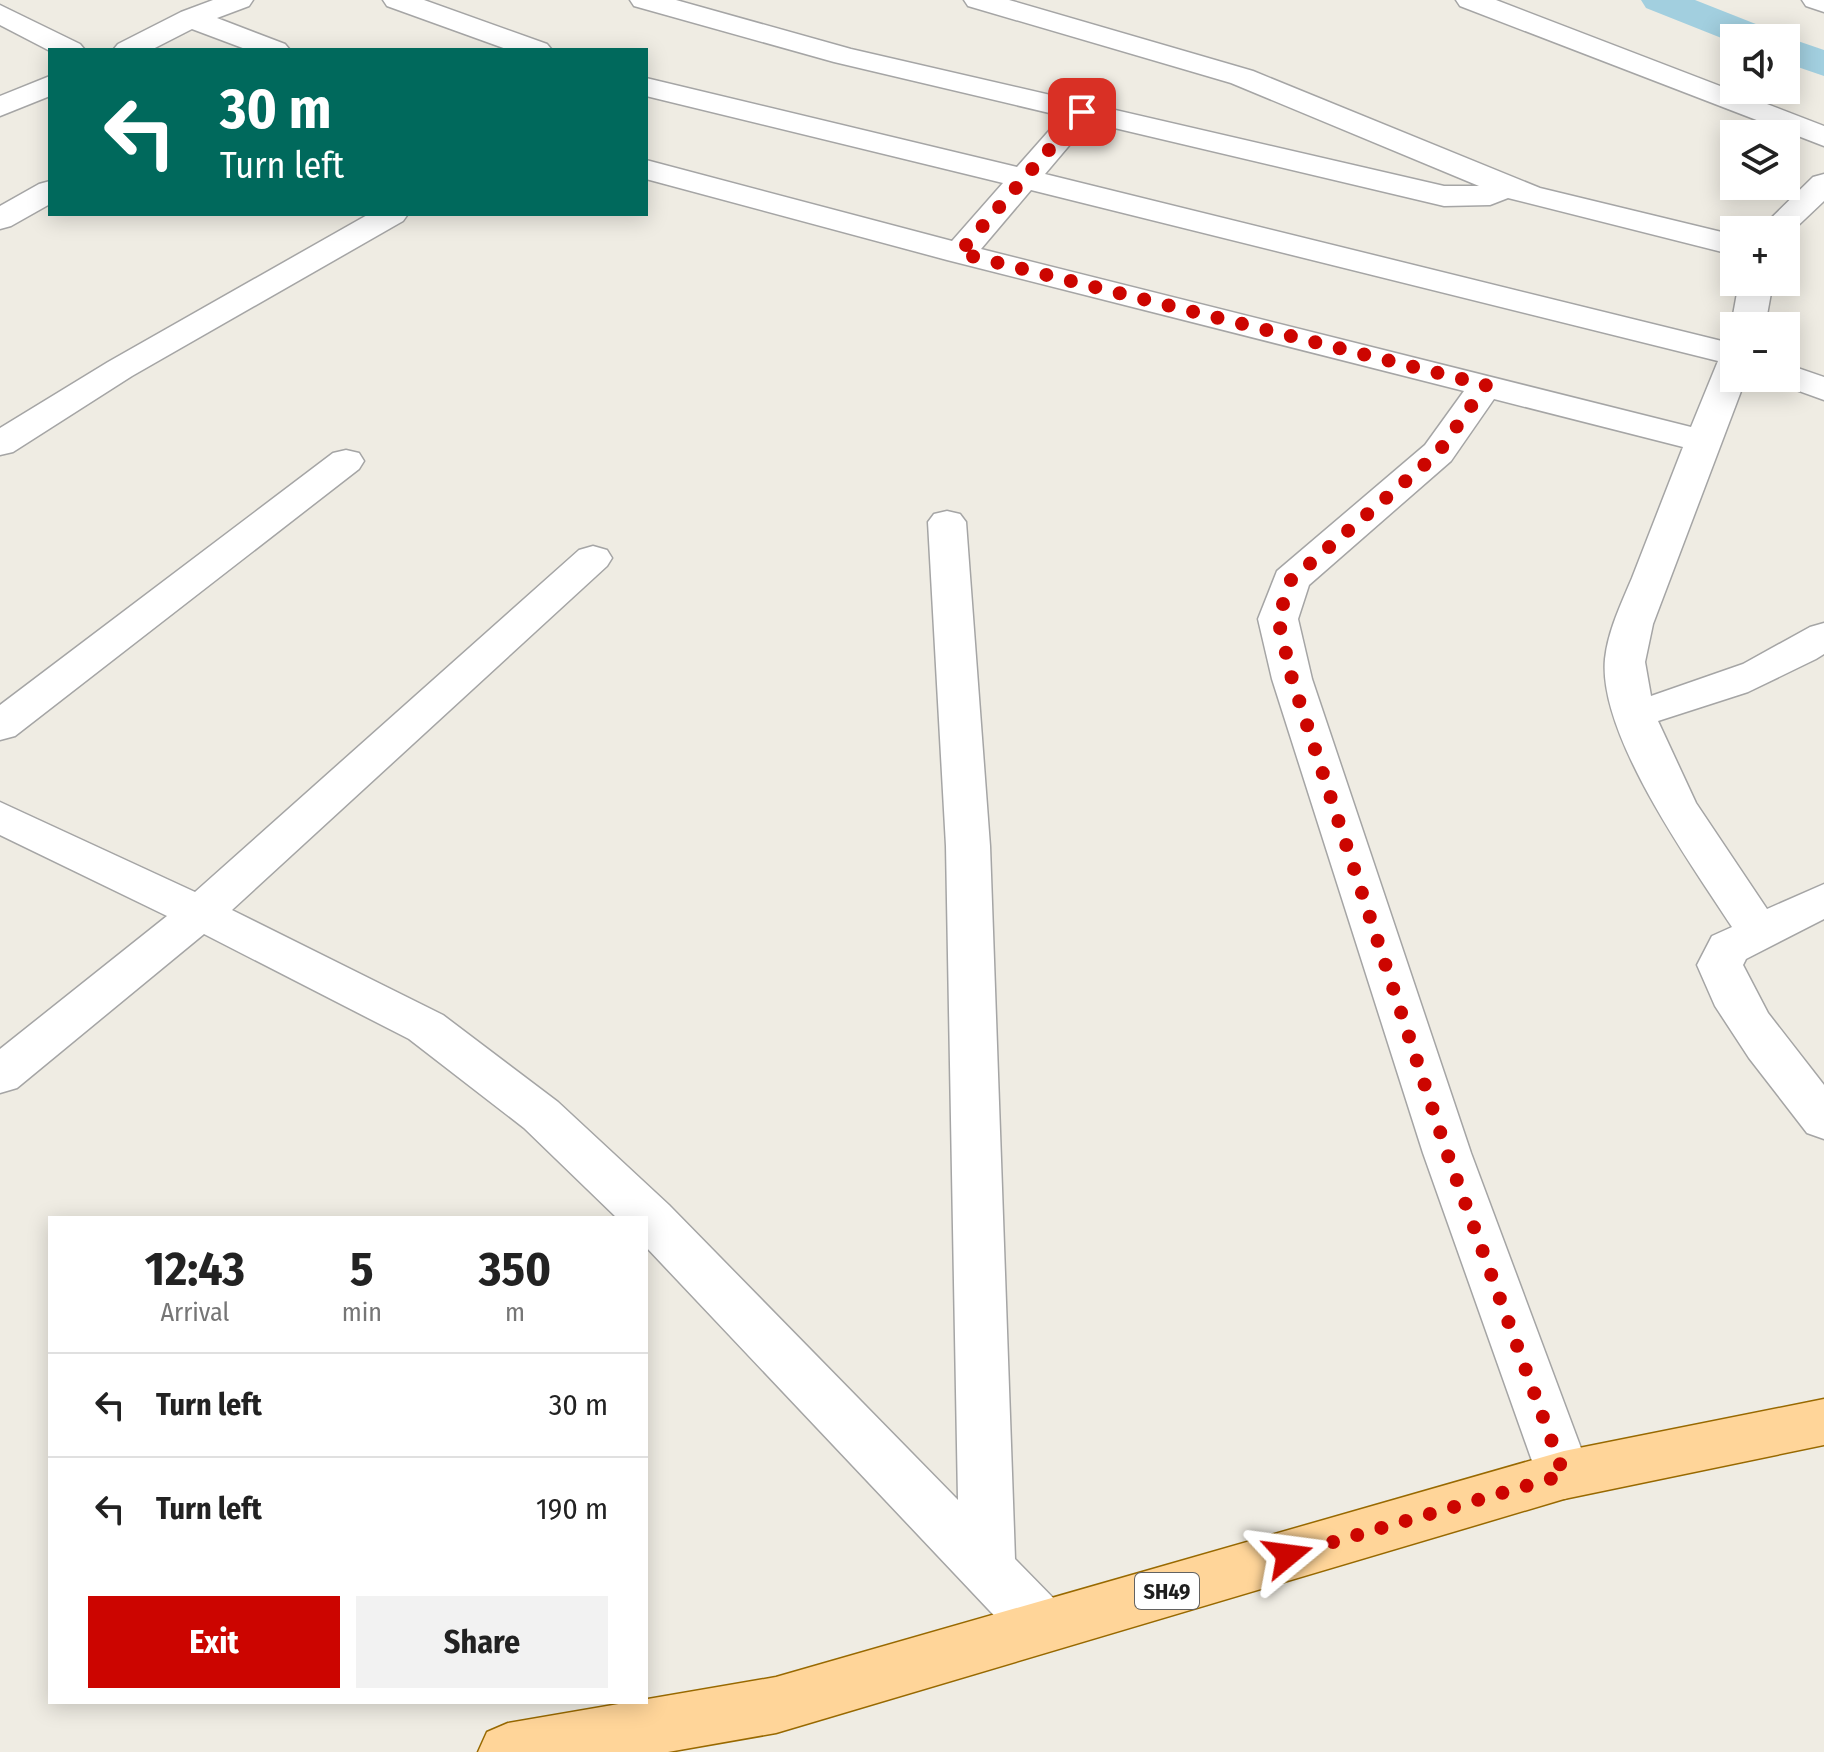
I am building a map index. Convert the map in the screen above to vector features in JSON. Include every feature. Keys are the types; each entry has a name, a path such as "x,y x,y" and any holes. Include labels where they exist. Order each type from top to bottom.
{"main road":[{"name":"SH49","path":"508,1752 776,1705 1564,1475 1824,1422"}],"street":[{"path":"132,48 191,18 239,0"},
{"path":"397,0 531,48"},
{"path":"644,0 844,56 1444,196 1490,195 1505,186"},
{"path":"978,0 1242,77 1505,186 1720,241"},
{"path":"1470,0 1824,137"},
{"path":"1816,0 1824,3"},
{"path":"0,14 66,48"},
{"path":"191,18 270,48"},
{"path":"0,107 48,86"},
{"path":"648,87 1022,180 1187,217 1720,351"},
{"path":"959,253 1082,112"},
{"path":"648,170 959,253 1703,441"},
{"path":"1790,216 1824,184"},
{"path":"0,219 48,192"},
{"path":"0,444 120,369 388,216"},
{"path":"1800,380 1824,389"},
{"path":"1486,385 1438,453 1291,580 1278,619 1292,679 1447,1153 1564,1475"},
{"path":"1722,392 1633,624 1625,665 1636,714 1667,790 1758,931"},
{"path":"0,726 346,461"},
{"path":"947,522 968,846 987,1567"},
{"path":"0,1075 200,913 593,558"},
{"path":"1636,714 1730,686 1761,673 1824,636"},
{"path":"0,817 426,1027 541,1115 648,1216"},
{"path":"1824,900 1728,948 1720,965 1726,985 1745,1015 1824,1120"},
{"path":"648,1216 1043,1627"}],"waterway":[{"path":"1660,0 1721,24"},
{"path":"1800,55 1824,64"}],"route":[{"path":"1082,112 959,253 1486,385 1438,453 1291,580 1278,619 1292,679 1447,1153 1564,1475 1288,1555"}]}
